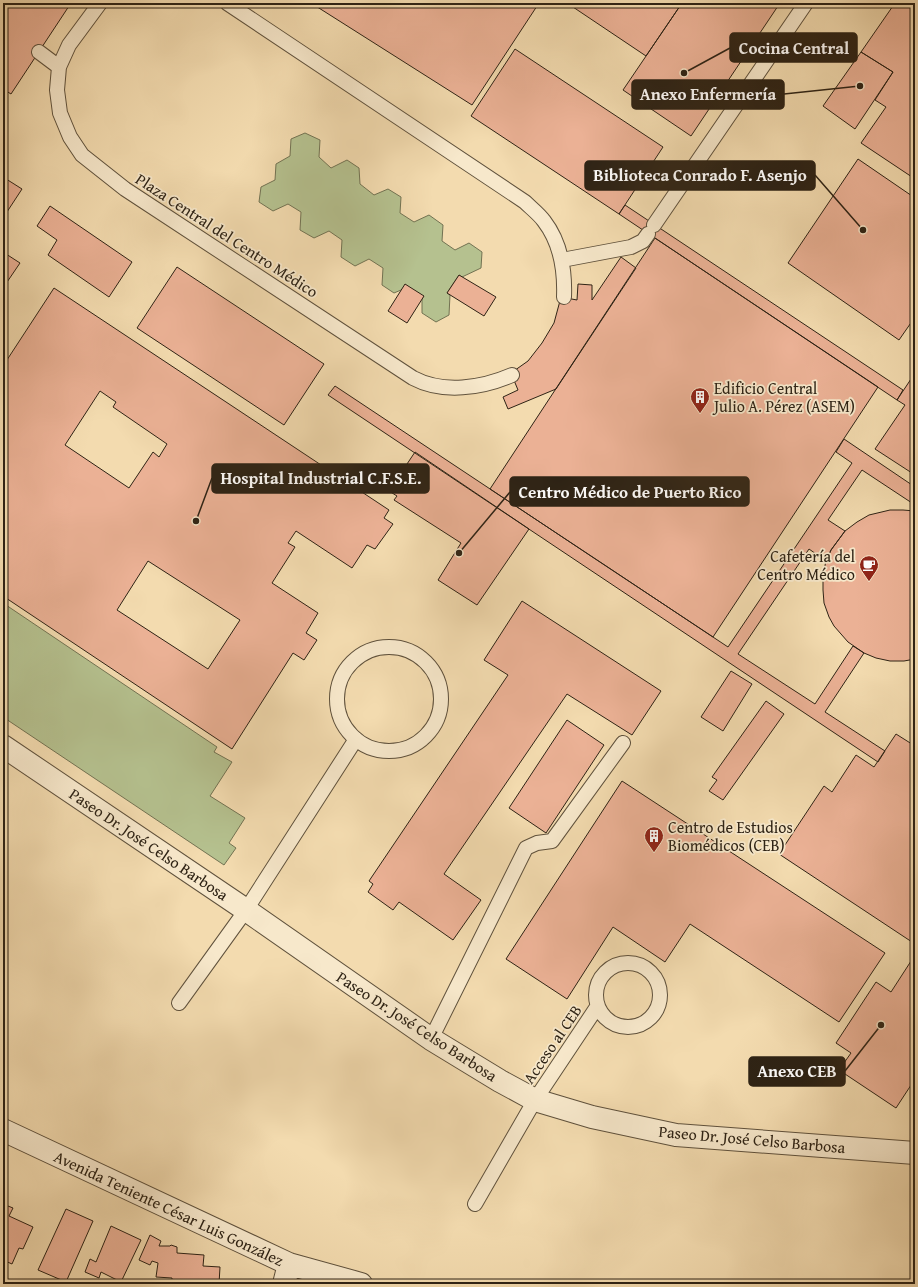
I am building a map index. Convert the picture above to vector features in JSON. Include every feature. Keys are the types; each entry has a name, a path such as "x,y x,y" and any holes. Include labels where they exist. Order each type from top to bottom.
{"street":[{"name":"Paseo Dr. José Celso Barbosa","path":"3,746 246,910 431,1040 500,1081 536,1100 592,1117 676,1135 915,1153"},
{"name":"Avenida Teniente César Luis González","path":"3,1130 286,1274 361,1284"}],"lane":[{"name":"Plaza Central del Centro Médico","path":"100,3 69,45 58,67 57,90 60,114 70,137 82,155 126,189 413,378 434,386 458,388 479,385 512,375"},
{"path":"227,3 525,202 544,220 553,236 562,260 565,281 564,297"},
{"path":"562,260 631,247 643,240 806,3"},
{"path":"39,52 58,67"},
{"path":"383,647 394,647 411,652 426,662 435,675 441,693 441,705 436,722 426,736 411,746 393,751 376,750 365,746 356,739 344,726 337,702 338,689 343,674 350,665 363,654 383,647"},
{"path":"179,1003 246,910 356,739"},
{"path":"431,1040 526,848 538,843 552,841 623,743"},
{"path":"632,962 647,968 658,983 660,996 658,1006 653,1016 640,1025 629,1027 611,1023 597,1007 595,993 598,981 603,973 618,964 632,962"},
{"name":"Acceso al CEB","path":"475,1204 536,1100 597,1007"}],"green space":[{"path":"305,133 320,140 319,157 331,168 347,160 359,168 360,184 374,195 388,189 401,197 400,213 414,222 429,215 443,225 442,241 455,250 469,243 482,252 481,268 462,277 459,275 447,293 450,295 449,315 436,322 422,313 423,297 401,290 394,293 382,285 383,268 369,259 355,266 341,257 342,240 329,231 314,238 300,230 301,212 288,204 273,211 259,202 261,187 275,180 276,164 290,156 291,139"},
{"path":"3,603 217,747 214,752 232,762 210,796 245,818 229,843 236,848 224,865 3,717"}],"building":[{"path":"3,3 71,3 11,94 3,89"},
{"path":"311,3 539,3 472,105"},
{"path":"567,3 682,3 646,56"},
{"path":"682,3 780,3 691,136 623,90"},
{"path":"895,3 915,3 915,179 861,143 886,107 875,100 893,72 861,52"},
{"path":"515,49 663,147 619,214 471,116"},
{"path":"861,52 893,72 855,129 823,106"},
{"path":"858,159 915,198 915,317 899,340 788,263"},
{"path":"3,177 22,189 3,218"},
{"path":"625,205 903,390 897,400 619,214"},
{"path":"50,206 132,262 109,297 48,255 57,240 37,226"},
{"name":"Edificio Central Julio A. Pérez (ASEM)","path":"655,238 878,387 713,637 490,489"},
{"path":"3,252 20,263 3,288"},
{"path":"621,257 636,268 556,389 508,409 503,397 518,390 511,373 528,361 542,343 554,323 561,297 577,300 578,284 592,285 592,300"},
{"path":"177,267 324,364 284,425 137,328"},
{"path":"459,275 496,297 484,316 447,293"},
{"path":"405,284 424,296 407,323 388,311"},
{"path":"54,288 389,510 384,518 393,524 375,549 367,545 352,568 296,531 288,543 295,547 272,583 318,613 306,633 317,640 304,660 293,653 232,749 3,596 3,366","holes":["100,391 116,402 113,407 167,444 159,457 153,452 129,488 65,445","148,561 240,620 208,669 117,610"]},
{"path":"915,373 915,475 875,449 905,405 897,400"},
{"path":"335,386 728,647 852,463 836,452 844,439 915,487 915,505 862,470 828,520 845,531 831,550 826,561 809,549 738,654 815,704 853,646 864,653 825,712 885,751 878,762 328,395"},
{"path":"415,452 529,529 477,605 438,580 461,543 394,500 397,496 389,491"},
{"name":"Cafetería del Centro Médico","path":"890,510 915,511 915,659 904,661 890,661 876,658 864,653 848,642 834,626 824,603 823,574 826,561 831,550 845,531 857,522 869,515"},
{"path":"522,601 661,691 632,735 567,694 444,874 481,900 453,940 399,902 393,910 368,892 373,884 369,881 508,675 484,660"},
{"path":"731,671 752,684 723,731 701,717"},
{"path":"766,701 784,714 723,800 709,791 717,780 712,777"},
{"path":"567,720 604,745 546,833 509,808"},
{"path":"896,734 915,746 915,944 779,854 824,786 832,792 856,755 874,767"},
{"name":"Centro de Estudios Biomédicos (CEB)","path":"622,781 885,953 839,1022 690,924 665,962 613,927 567,999 506,959"},
{"path":"913,958 915,959 915,1005 913,1007 915,1008 915,1079 896,1108 839,1070 851,1053 836,1043 876,982 891,992"},
{"path":"3,1204 13,1208 9,1216 33,1227 23,1249 19,1248 12,1264 3,1260"},
{"path":"66,1209 93,1221 66,1282 38,1270"},
{"path":"111,1226 141,1240 121,1282 101,1272 99,1278 85,1272 90,1259 96,1262"},
{"path":"150,1235 161,1241 159,1246 171,1245 177,1247 177,1253 204,1255 203,1266 220,1267 219,1284 172,1284 172,1278 156,1277 158,1263 152,1261 150,1265 139,1260"}],"place":[{"name":"Cocina Central","path":"684,73"},
{"name":"Anexo Enfermería","path":"860,86"},
{"name":"Biblioteca Conrado F. Asenjo","path":"863,230"},
{"name":"Edificio Central Julio A. Pérez (ASEM)","path":"700,414"},
{"name":"Hospital Industrial C.F.S.E.","path":"196,521"},
{"name":"Centro Médico de Puerto Rico","path":"459,553"},
{"name":"Cafetería del Centro Médico","path":"869,582"},
{"name":"Centro de Estudios Biomédicos (CEB)","path":"654,853"},
{"name":"Anexo CEB","path":"881,1025"}]}
